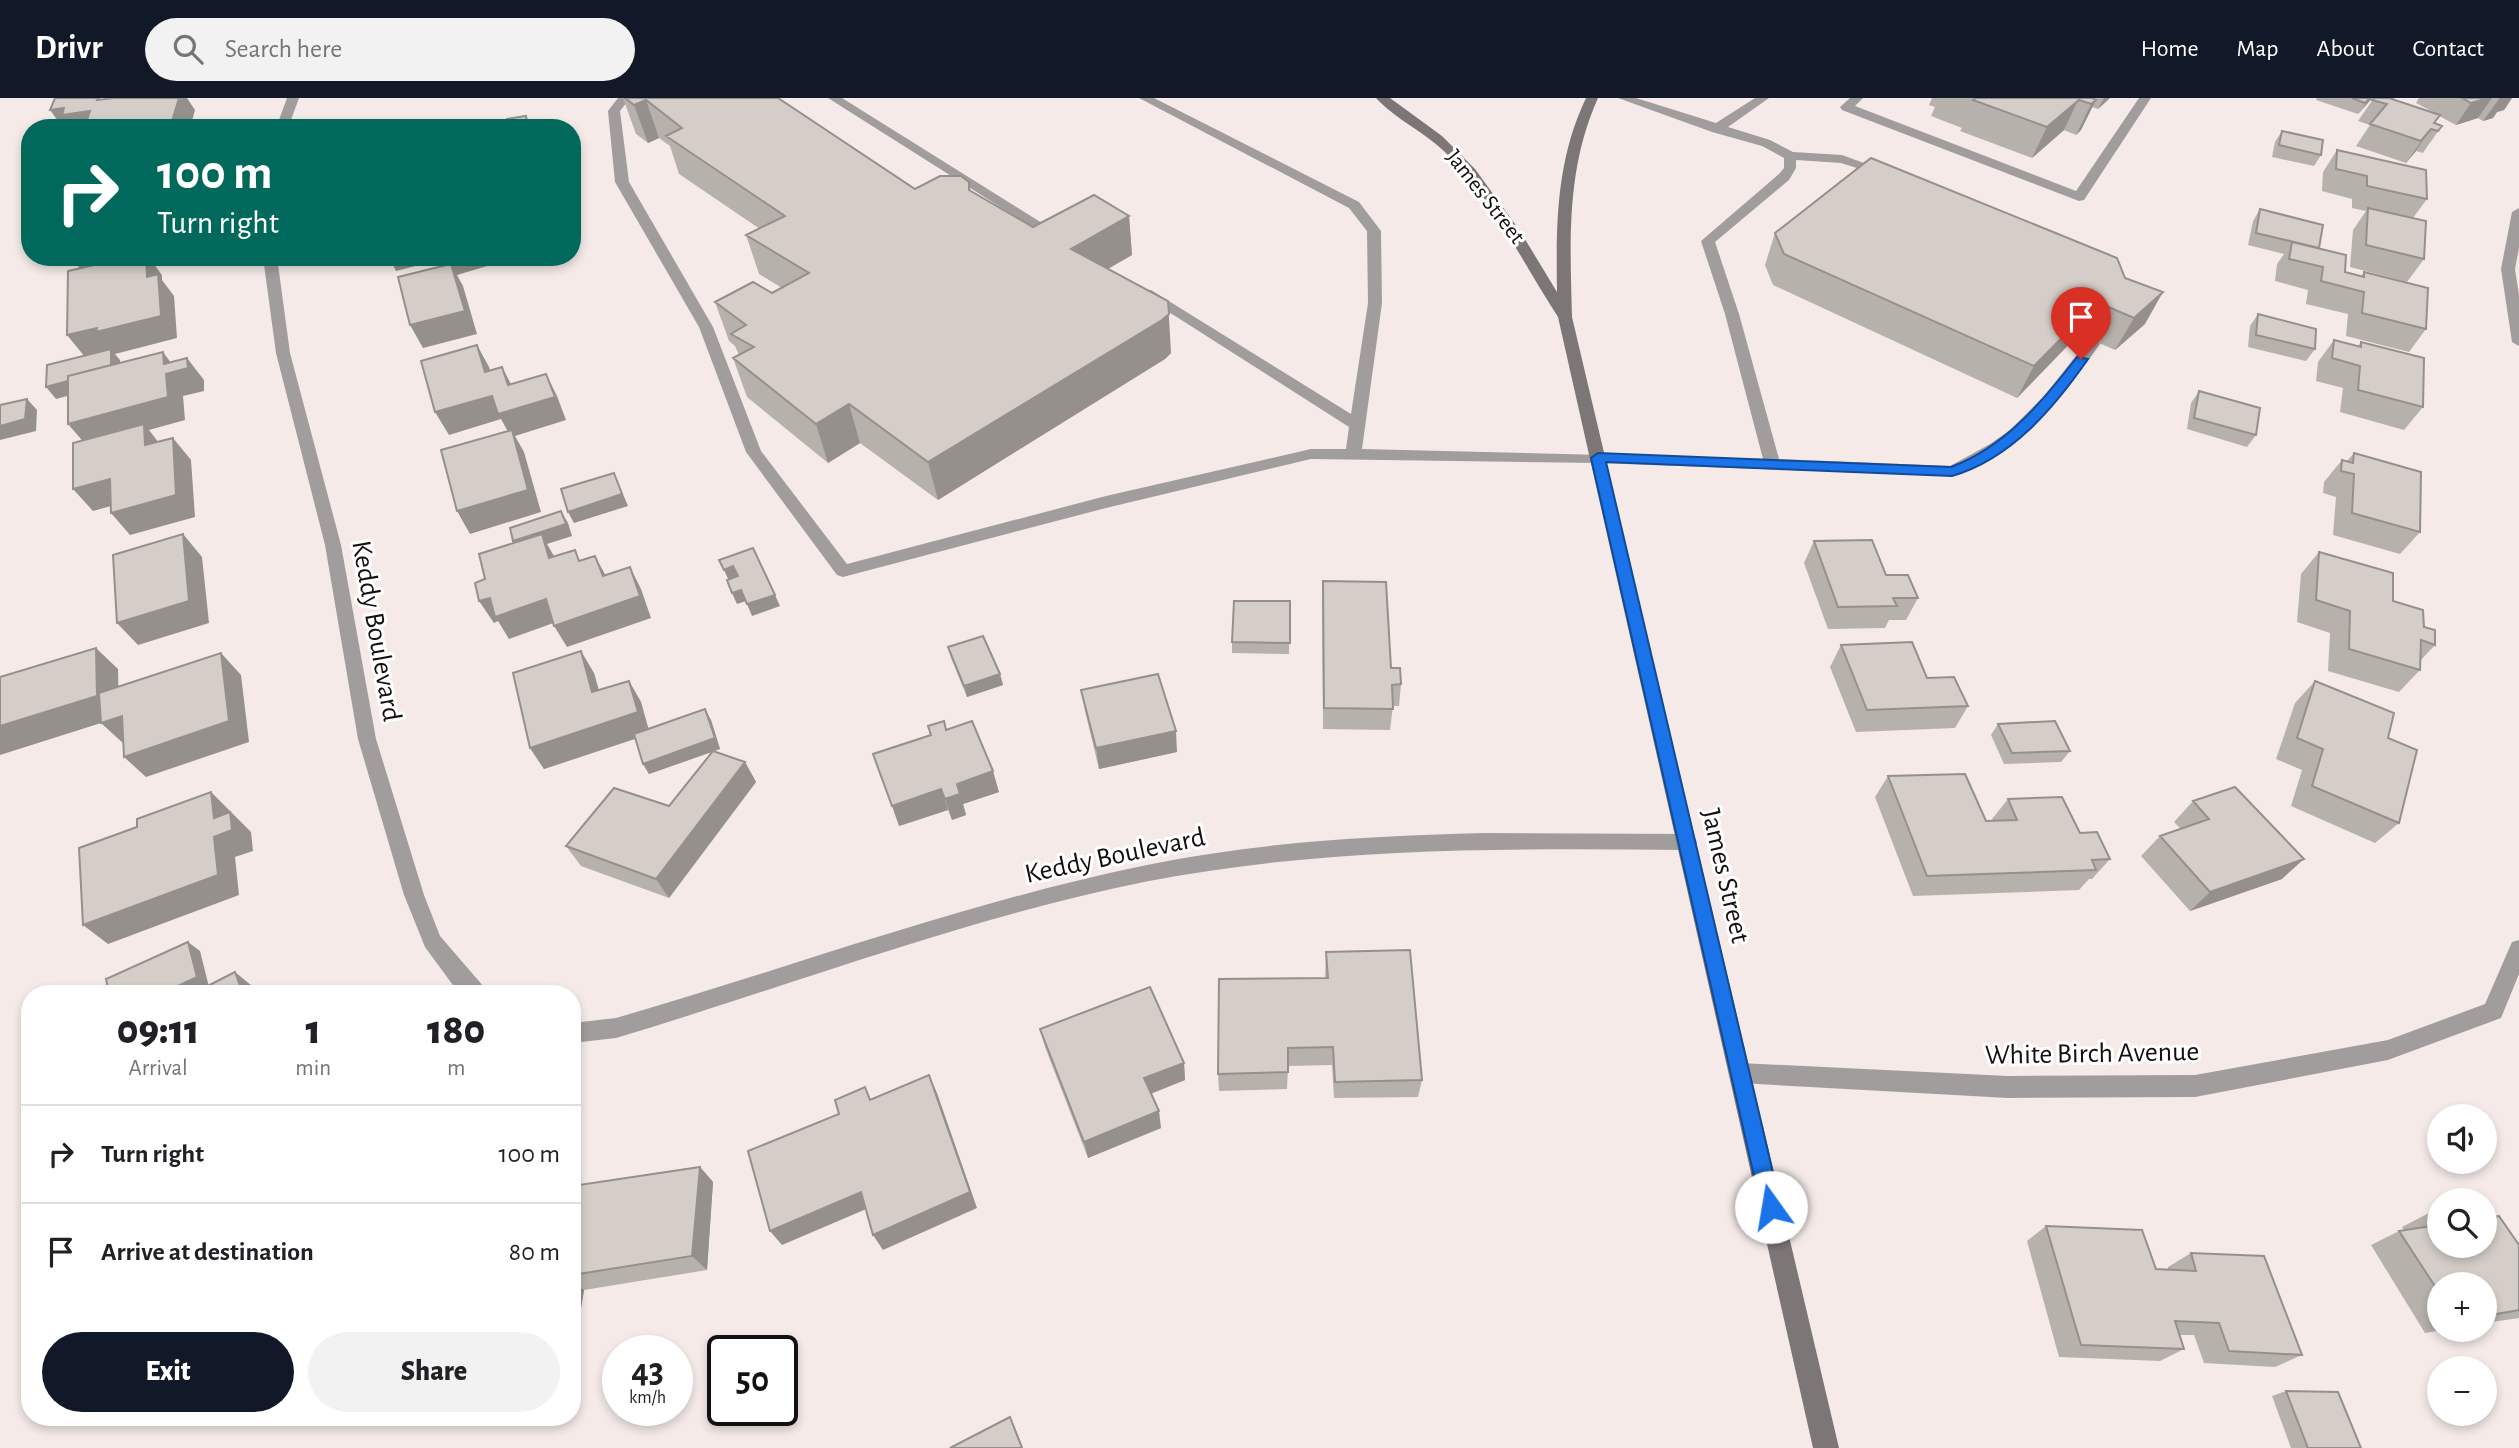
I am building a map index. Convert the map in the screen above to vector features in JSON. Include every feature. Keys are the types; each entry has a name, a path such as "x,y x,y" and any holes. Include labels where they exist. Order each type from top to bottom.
{"main road":[{"name":"James Street","path":"1381,98 1427,131 1471,172 1524,247 1565,317"},
{"name":"James Street","path":"1592,98 1575,134 1569,157 1564,218 1565,317 1826,1448"}],"street":[{"path":"285,119 293,98"},
{"path":"624,98 614,111 622,182 706,327 754,452 843,571 1106,502 1311,454 1598,458 1952,471 1978,462 2003,445 2054,396 2095,341"},
{"path":"834,98 1076,249"},
{"path":"1145,98 1354,205 1374,231 1375,303 1353,455"},
{"path":"1625,98 1766,143 1790,156 1842,159 1900,179"},
{"path":"1716,129 1763,98"},
{"path":"1857,98 1846,107 2079,197 2145,98"},
{"path":"1772,464 1732,314 1708,241 1784,177 1790,168 1790,156"},
{"path":"2519,212 2508,269 2519,342"},
{"name":"Keddy Boulevard","path":"271,266 283,353 333,545 367,739 411,883 432,941 468,985"},
{"path":"1134,285 1357,425"},
{"name":"Keddy Boulevard","path":"581,1032 616,1028 949,925 1084,887 1150,873 1220,861 1361,847 1469,842 1687,842"},
{"name":"White Birch Avenue","path":"1740,1073 2008,1087 2195,1086 2388,1049 2493,1011 2519,950"}],"building":[{"path":"55,98 179,98 173,119 87,119 90,111 62,115 64,108 50,110"},
{"path":"625,98 778,98 915,189 940,176 961,176 969,182 969,190 1033,227 1094,195 1129,216 1071,249 1168,301 1169,314 928,462 849,404 816,424 733,358 754,347 731,334 746,325 715,302 753,282 772,293 809,273 746,235 785,216 666,136 682,128 646,100 634,105"},
{"path":"1976,98 2096,100 2091,104 2079,100 2047,127 1973,100"},
{"path":"2352,98 2370,98 2365,103"},
{"path":"2389,98 2440,115 2434,123 2442,126 2438,131 2431,129 2421,141 2370,124 2387,104 2372,100"},
{"path":"2462,98 2488,98 2471,103"},
{"path":"2282,131 2323,140 2321,155 2279,145"},
{"path":"2337,150 2426,170 2427,199 2367,186 2367,176 2336,169"},
{"path":"1871,158 2117,258 2125,278 2163,292 2134,318 2097,302 2034,366 1784,254 1775,233"},
{"path":"2368,208 2426,221 2424,259 2366,245"},
{"path":"2260,209 2323,225 2319,248 2256,233"},
{"path":"2292,242 2346,255 2345,272 2364,277 2364,272 2428,288 2426,329 2362,313 2364,292 2321,281 2323,267 2289,259"},
{"path":"90,266 146,266 147,277 158,274 161,316 96,332 97,328 67,335 68,271"},
{"path":"452,266 465,311 410,325 398,277"},
{"path":"2258,314 2316,329 2315,349 2256,335"},
{"path":"2334,340 2361,347 2361,342 2424,358 2423,407 2358,390 2360,366 2332,358"},
{"path":"477,345 485,372 502,367 508,385 546,374 555,397 498,414 492,396 435,412 421,361"},
{"path":"111,349 111,365 68,376 68,381 46,387 47,365"},
{"path":"163,352 164,364 187,358 188,368 166,374 168,397 68,424 68,376"},
{"path":"2199,391 2260,408 2256,435 2194,418"},
{"path":"27,399 25,419 0,426 0,405"},
{"path":"144,424 145,445 173,438 176,495 111,513 110,479 73,489 73,443"},
{"path":"512,430 528,490 457,511 441,450"},
{"path":"2354,453 2421,472 2420,532 2352,513 2354,474 2341,471 2342,460 2353,463"},
{"path":"614,473 622,494 568,512 561,489"},
{"path":"561,511 566,524 513,541 510,528"},
{"path":"183,534 189,601 117,623 113,555"},
{"path":"542,534 549,558 575,550 579,561 595,556 603,576 630,567 640,596 554,626 546,599 495,617 490,598 479,601 475,583 485,579 479,554"},
{"path":"1872,540 1886,575 1908,575 1918,598 1893,598 1897,606 1838,607 1814,541"},
{"path":"753,548 775,595 747,604 741,590 732,593 727,580 738,576 733,566 724,570 719,560"},
{"path":"2319,552 2393,573 2393,601 2423,610 2424,627 2435,630 2435,645 2421,640 2420,670 2349,649 2350,611 2316,600"},
{"path":"1323,581 1386,582 1391,668 1400,668 1401,684 1392,685 1393,709 1324,708"},
{"path":"1234,601 1290,601 1290,643 1232,642"},
{"path":"983,636 1000,674 964,686 948,647"},
{"path":"1912,642 1927,678 1954,677 1968,706 1867,710 1841,645"},
{"path":"96,648 97,696 0,726 0,677"},
{"path":"581,651 592,692 629,681 638,712 530,748 513,673"},
{"path":"221,653 229,721 124,757 122,716 101,723 99,693"},
{"path":"1158,674 1176,731 1096,748 1081,690"},
{"path":"2315,681 2394,713 2388,738 2417,750 2399,823 2312,786 2323,749 2297,738"},
{"path":"705,709 715,738 643,764 634,734"},
{"path":"944,721 946,730 972,721 993,771 957,784 960,794 945,799 941,789 892,806 873,754 931,735 928,726"},
{"path":"2055,721 2070,751 2012,753 1998,724"},
{"path":"713,751 745,762 656,879 566,846 614,788 669,806"},
{"path":"1965,774 1986,821 2017,820 2008,799 2062,797 2080,833 2097,832 2110,859 2092,860 2096,870 1927,876 1888,776"},
{"path":"2235,787 2304,859 2210,892 2160,836 2209,819 2193,801"},
{"path":"211,792 214,818 230,812 232,830 214,837 218,875 83,925 79,848 137,827 137,819"},
{"path":"188,942 197,977 180,985 107,985 106,979"},
{"path":"1410,950 1422,1080 1335,1082 1333,1047 1288,1048 1288,1072 1218,1074 1219,979 1328,978 1326,952"},
{"path":"235,972 240,985 210,985"},
{"path":"1150,987 1184,1063 1144,1078 1159,1111 1084,1142 1040,1029"},
{"path":"929,1075 970,1192 873,1235 861,1192 770,1231 748,1151 839,1114 835,1100 865,1087 870,1100"},
{"path":"700,1167 692,1256 581,1274 581,1185"},
{"path":"2499,1216 2519,1245 2519,1310 2497,1314 2497,1272 2427,1274 2399,1231 2427,1227 2427,1258 2497,1258"},
{"path":"2046,1226 2142,1230 2156,1269 2196,1271 2191,1253 2264,1256 2302,1355 2229,1351 2219,1323 2175,1321 2184,1349 2081,1345"},
{"path":"2286,1391 2338,1392 2361,1448 2308,1448"},
{"path":"1010,1417 1022,1448 950,1448"}],"route":[{"path":"1771,1207 1598,458 1952,471 1978,462 2003,445 2054,396 2081,359"}]}
